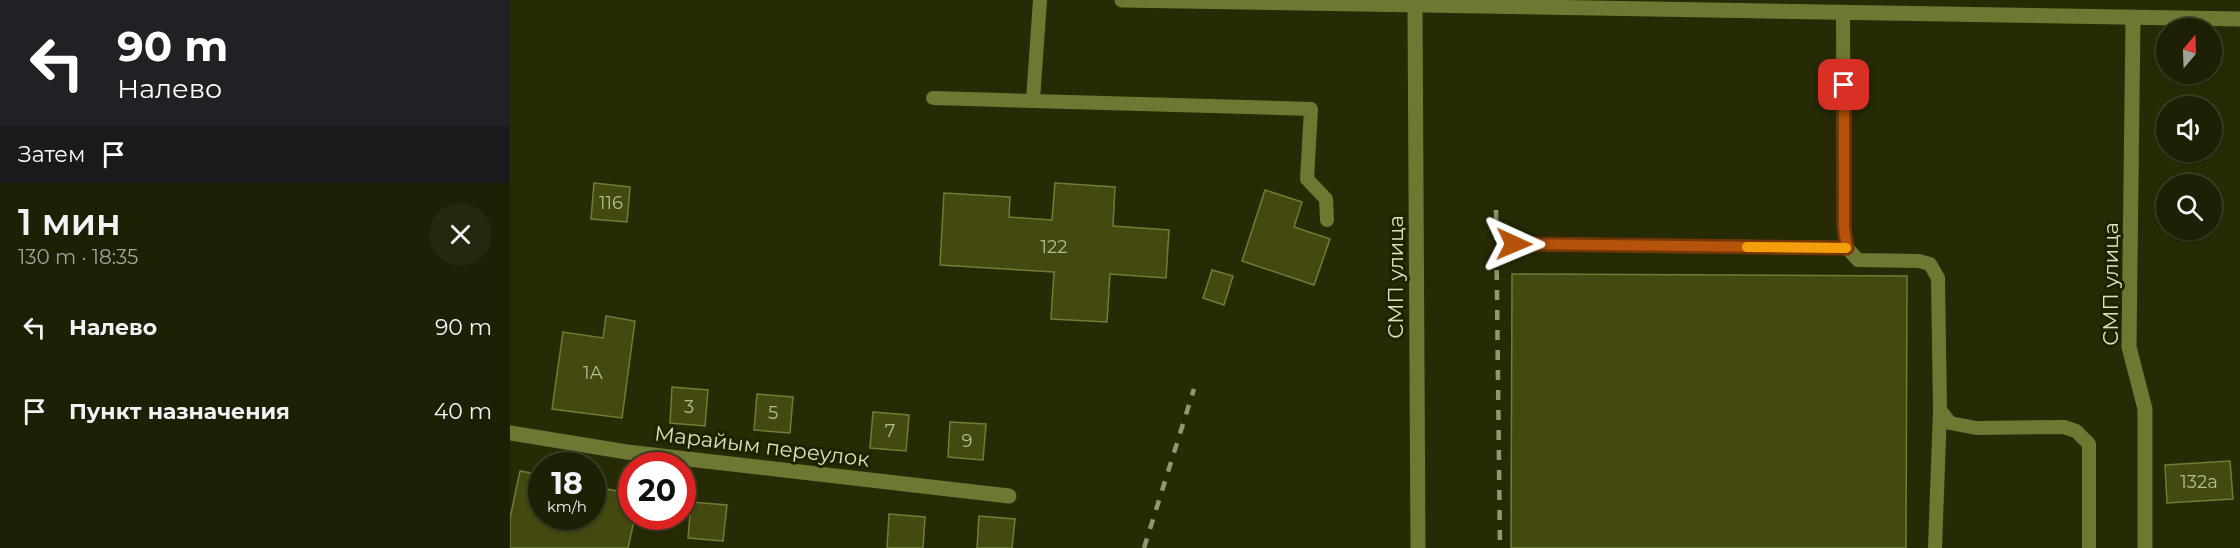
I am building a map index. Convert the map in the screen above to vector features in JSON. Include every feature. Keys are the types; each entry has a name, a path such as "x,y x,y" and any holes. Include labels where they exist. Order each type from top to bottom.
{"street":[{"path":"1122,0 1415,6 1602,5 1843,13 2240,19"},
{"name":"СМП улица","path":"1415,6 1418,548"},
{"name":"СМП улица","path":"2133,18 2129,347 2145,409 2145,548"},
{"name":"Марайым переулок","path":"510,433 627,452 1009,496"}],"lane":[{"path":"1033,100 1040,0"},
{"path":"1843,13 1844,228 1847,248 1858,260 1919,261 1930,264 1938,278 1940,410 1935,548"},
{"path":"933,98 1311,110 1307,179 1326,200 1327,220"},
{"path":"1514,244 1847,248"},
{"path":"1940,410 1950,423 1976,428 2064,427 2076,431 2089,444 2089,548"}],"building":[{"path":"594,183 630,187 627,222 591,219"},
{"path":"1055,183 1115,187 1113,226 1169,230 1166,278 1110,274 1107,322 1051,319 1054,272 940,265 944,193 1010,197 1009,217 1052,220"},
{"path":"1265,190 1302,202 1294,227 1330,239 1314,285 1242,261"},
{"path":"1212,270 1233,276 1224,305 1203,298"},
{"path":"1512,274 1907,276 1906,548 1511,548"},
{"path":"606,316 635,321 622,418 552,409 563,332 603,338"},
{"path":"672,387 708,390 705,426 670,423"},
{"path":"757,394 793,397 790,433 754,430"},
{"path":"873,412 909,415 906,451 870,448"},
{"path":"950,422 986,424 983,460 948,457"},
{"path":"2230,461 2233,499 2167,503 2165,465"},
{"path":"520,471 528,472 528,530 606,530 606,489 618,491 618,530 632,530 628,548 510,548 510,518"},
{"path":"696,502 727,505 723,541 688,538 689,530 696,530"},
{"path":"889,514 925,517 923,548 887,548"},
{"path":"979,516 1015,519 1012,548 977,548"}],"railway":[{"path":"1496,210 1500,548"},
{"path":"1144,548 1194,389"}],"slow traffic":[{"path":"1747,247 1846,248"}],"route":[{"path":"1514,244 1847,248 1844,228 1844,85"}]}
